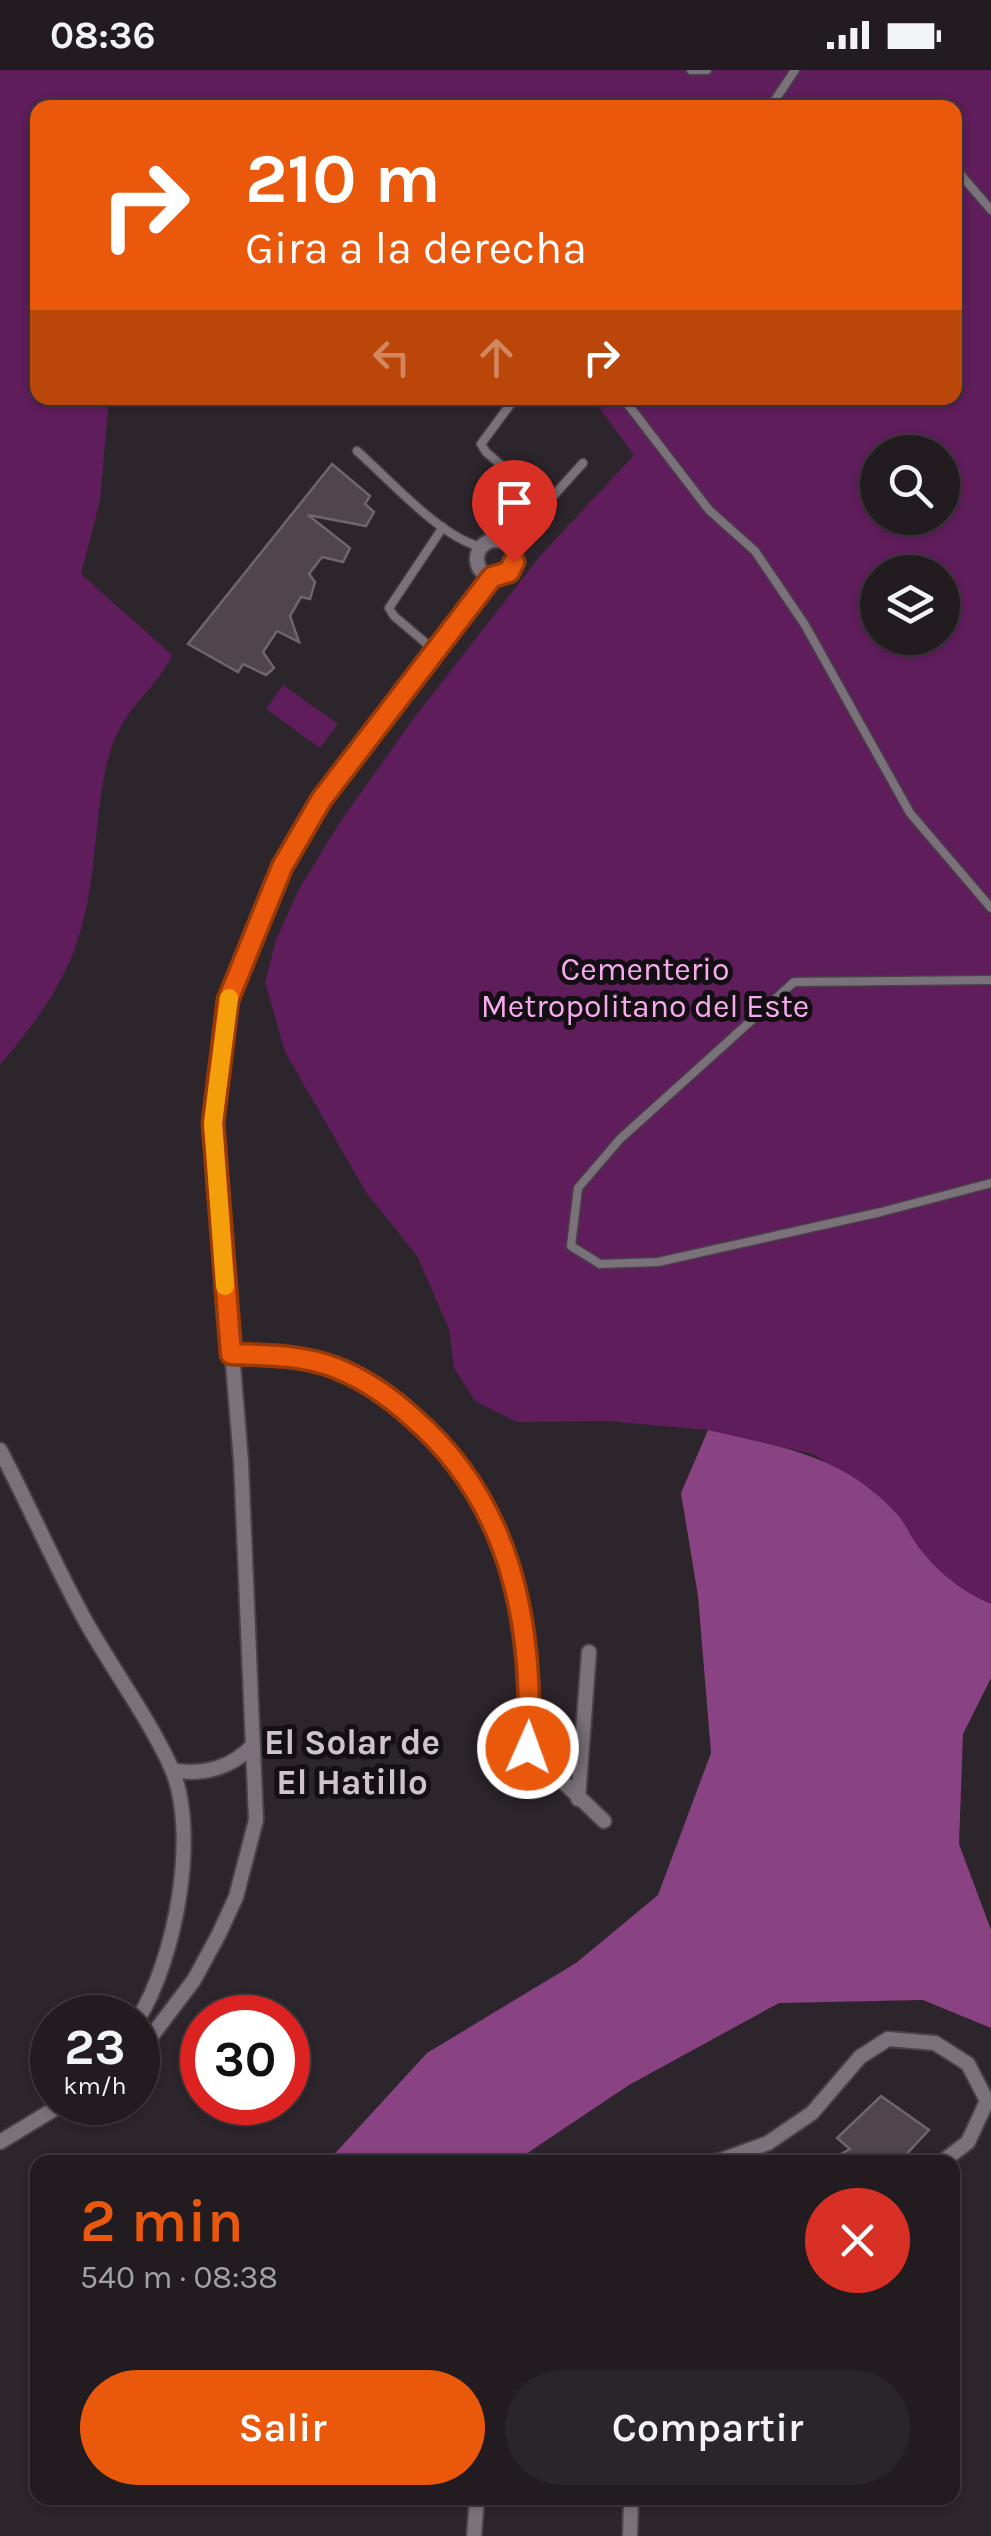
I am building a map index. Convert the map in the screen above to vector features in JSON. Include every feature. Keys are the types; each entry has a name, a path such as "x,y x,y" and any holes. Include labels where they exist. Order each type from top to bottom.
{"street":[{"path":"498,540 509,545 514,556 512,567 504,576 492,577 478,566 481,547 498,540"},
{"path":"160,2025 194,1980 236,1897 256,1820 241,1461 213,1123 228,1000 282,867 321,800 492,577"},
{"path":"231,1354 280,1355 336,1368 387,1395 431,1433 476,1487 505,1547 520,1604 531,1681 528,1748 507,1780"},
{"path":"0,1450 84,1619 172,1770 182,1831 179,1896 151,1995"},
{"path":"578,1798 589,1652"},
{"path":"172,1770 198,1772 225,1766 253,1745"},
{"path":"528,1748 604,1821"},
{"path":"734,2155 768,2142 812,2112 860,2056 888,2039 934,2043 968,2064 986,2101 968,2142 951,2155"},
{"path":"0,2142 30,2124"},
{"path":"474,2536 476,2505"},
{"path":"630,2536 631,2505"}],"lane":[{"path":"691,70 707,70"},
{"path":"773,100 795,70"},
{"path":"962,176 991,210"},
{"path":"510,405 481,444 546,504"},
{"path":"629,405 709,510 755,551 805,625 910,814 991,908"},
{"path":"358,451 465,543 481,547"},
{"path":"509,545 583,463"},
{"path":"436,652 389,608 444,526"},
{"path":"991,980 794,982 620,1139 578,1188 571,1246 600,1264 658,1262 991,1183"}],"green space":[{"name":"Cementerio Metropolitano del Este","path":"0,70 991,70 991,1604 958,1590 918,1548 896,1512 813,1454 708,1430 607,1421 517,1422 475,1401 454,1368 449,1329 417,1256 366,1192 285,1052 265,982 276,940 299,889 340,822 414,718 541,555 634,455 597,405 962,405 962,100 30,100 30,405 108,405 100,500 81,574 172,655 125,720 113,744 101,796 82,926 52,996 0,1065"},
{"path":"283,685 338,724 320,748 266,709"}],"shaded area":[{"path":"708,1430 808,1455 873,1492 898,1515 920,1549 943,1574 991,1604 991,1678 963,1734 959,1844 991,1930 991,2028 923,2000 779,2003 629,2085 524,2155 333,2155 427,2053 576,1963 658,1895 711,1753 698,1596 681,1493"}],"building":[{"path":"332,464 370,496 365,504 374,512 366,526 308,515 350,548 343,562 322,557 309,574 315,582 310,599 301,597 290,616 299,642 277,631 263,652 274,668 266,675 243,664 238,672 188,644"},
{"path":"881,2096 929,2130 906,2155 839,2155 850,2149 837,2138"}],"slow traffic":[{"path":"225,1286 213,1123 229,998"}],"district":[{"name":"El Solar de El Hatillo","path":"352,1762"}],"route":[{"path":"514,562 509,572 492,577 321,800 282,867 228,1000 213,1123 231,1354 280,1355 336,1368 387,1395 431,1433 476,1487 505,1547 528,1643 528,1748"}]}
